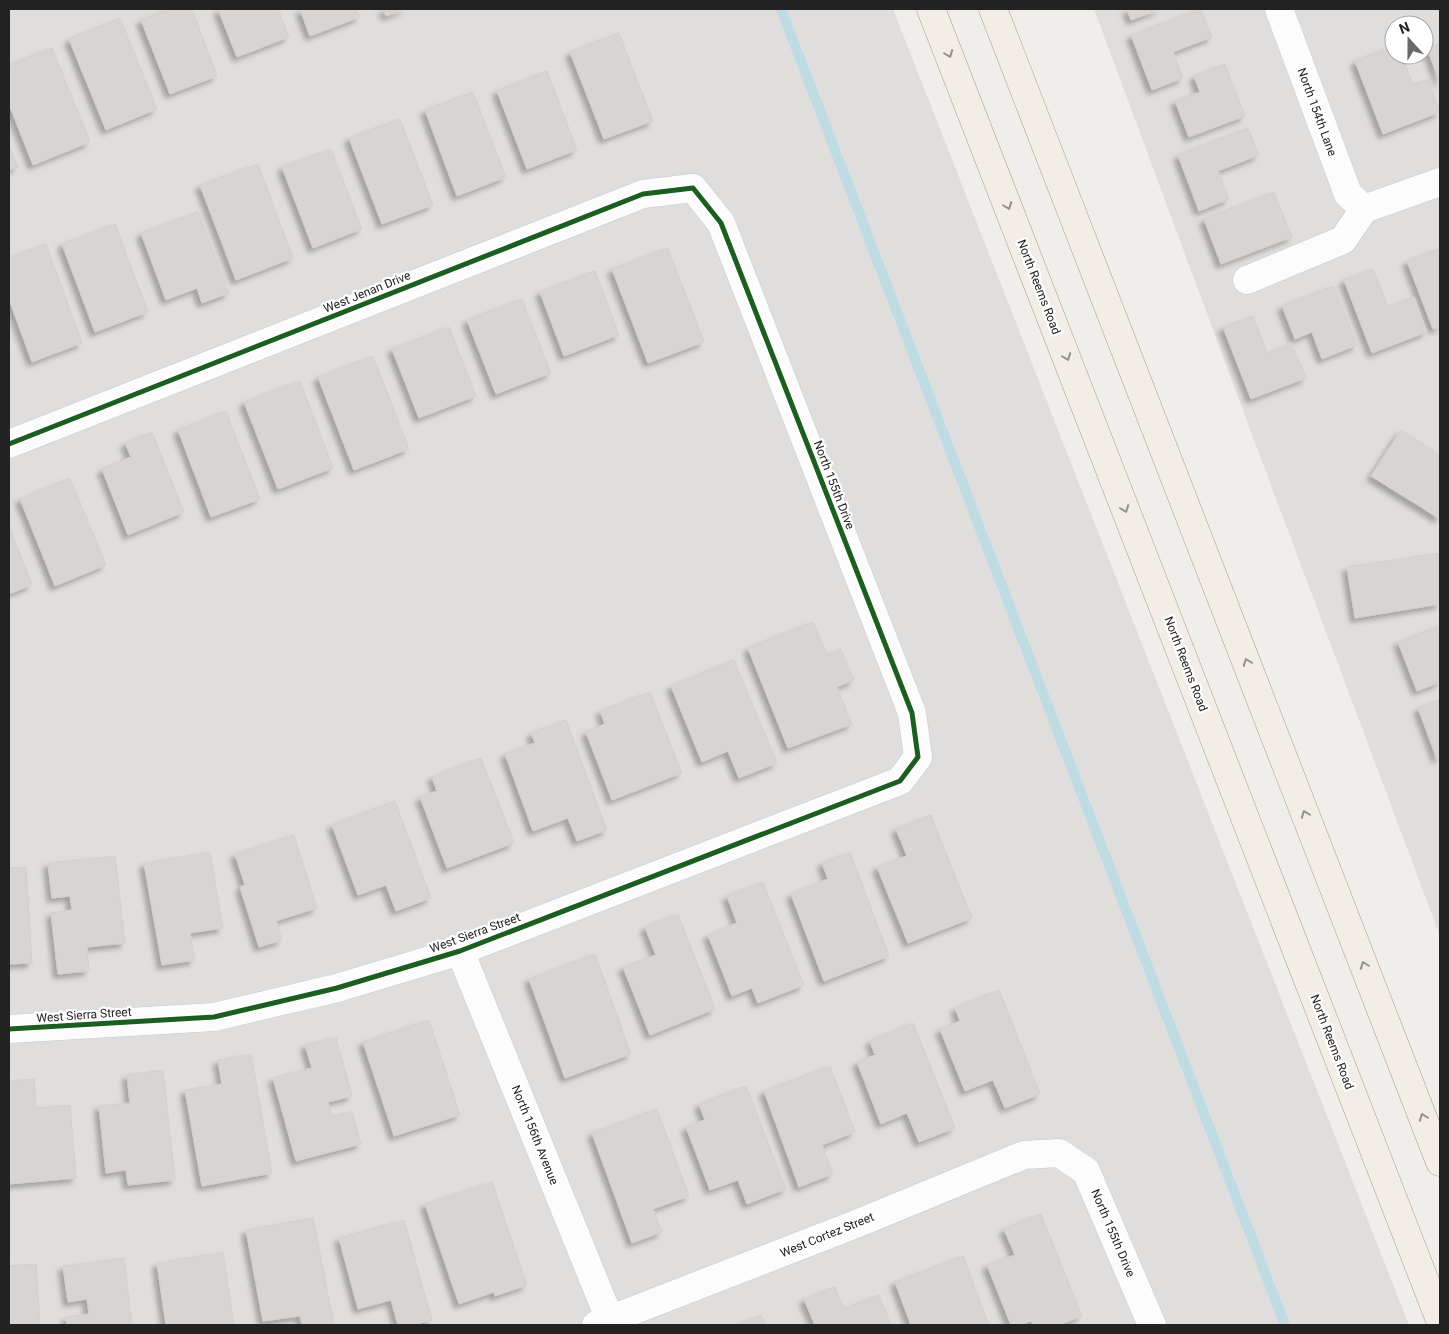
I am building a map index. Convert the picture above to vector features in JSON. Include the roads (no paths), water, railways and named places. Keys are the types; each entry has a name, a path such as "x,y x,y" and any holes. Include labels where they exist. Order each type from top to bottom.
{"main road":[{"name":"North Reems Road","path":"931,9 1440,1320"},
{"path":"993,9 1440,1162"}],"street":[{"name":"North 154th Lane","path":"1279,9 1348,194 1364,209"},
{"path":"1247,280 1343,240 1364,209 1440,182"},
{"name":"West Jenan Drive","path":"9,444 642,194 693,188 721,223"},
{"name":"North 155th Drive","path":"721,223 912,712 918,757"},
{"name":"West Sierra Street","path":"9,1029 214,1017 337,988 460,951 900,781 918,757"},
{"name":"North 156th Avenue","path":"460,951 603,1323"},
{"name":"North 155th Drive","path":"1059,1152 1086,1171 1152,1325"},
{"name":"West Cortez Street","path":"603,1323 856,1224 1024,1155 1059,1152"}],"waterway":[{"path":"781,9 1285,1325"}]}
